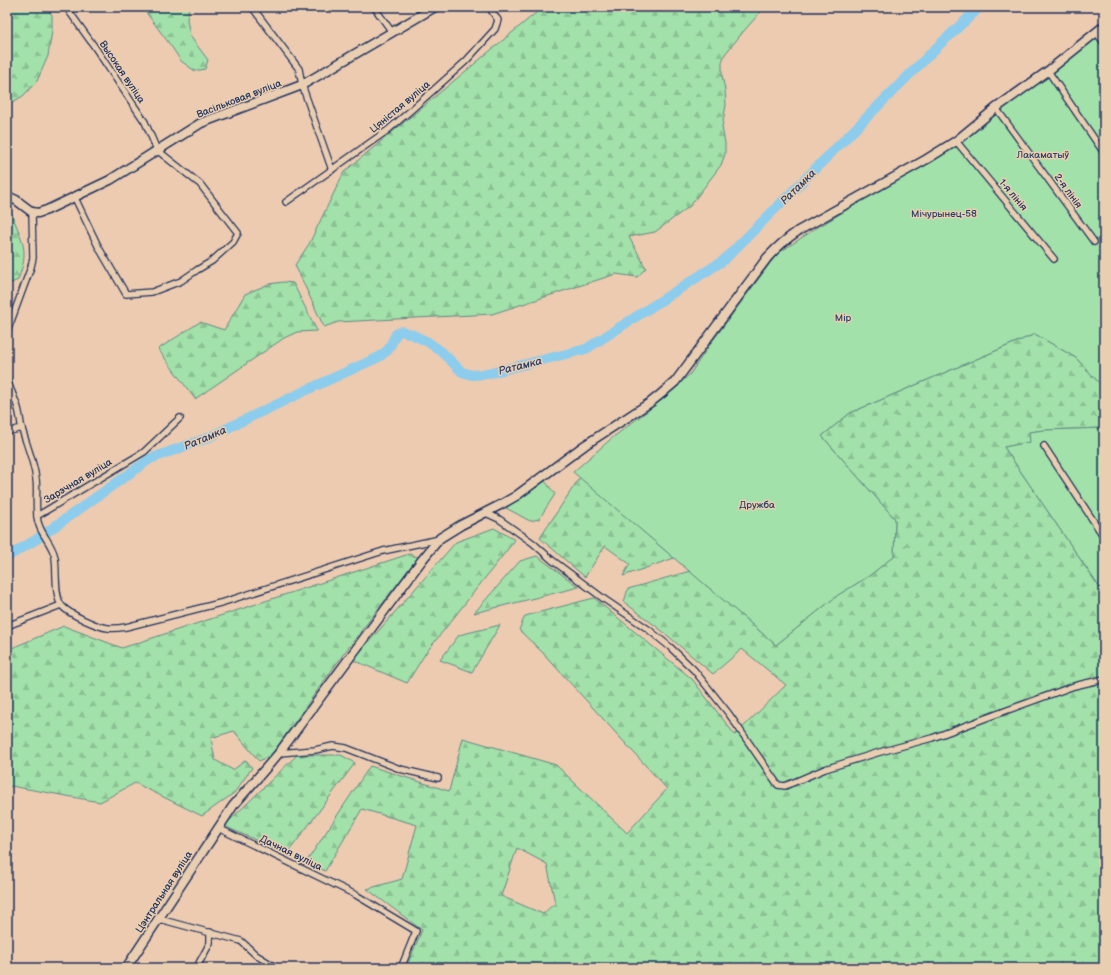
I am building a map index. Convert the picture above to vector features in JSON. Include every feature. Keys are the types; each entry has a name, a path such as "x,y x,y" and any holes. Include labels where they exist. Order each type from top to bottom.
{"street":[{"name":"Высокая вуліца","path":"66,7 145,122 157,150"},
{"path":"252,7 299,69 302,85 332,170"},
{"path":"374,7 392,32"},
{"name":"Васільковая вуліца","path":"30,210 38,213 47,210 110,180 201,123 302,85 435,7"},
{"name":"Цяністая вуліца","path":"286,202 388,130 466,61 495,29 498,20 489,7"},
{"name":"Цэнтральная вуліца","path":"126,968 233,806 279,753 422,560 440,538 461,525 516,496 585,446 662,394 675,382 767,258 788,238 957,142 1049,72 1097,34 1104,26"},
{"path":"1097,34 1104,43"},
{"path":"1049,72 1104,153"},
{"name":"2-я лінія","path":"998,110 1094,242"},
{"name":"1-я лінія","path":"957,142 1054,259"},
{"path":"74,198 99,248 126,294 152,292 181,281 212,261 233,242 238,233 200,184 157,150"},
{"path":"7,196 16,200 30,210 33,258 32,267 7,332"},
{"name":"Зарэчная вуліца","path":"7,380 17,406 36,479 37,516"},
{"name":"Зарэчная вуліца","path":"37,516 144,452 180,418"},
{"path":"7,432 22,428"},
{"path":"1044,446 1104,537"},
{"path":"486,513 500,520 533,543 552,560 604,599 648,629 670,647 694,670 729,714 778,784 785,786 825,770 880,752 932,738 1074,686 1104,680"},
{"path":"37,516 38,525 49,542 55,557 57,589 61,605 72,613 102,627 119,629 224,602 383,551 440,538"},
{"path":"7,626 61,605"},
{"path":"279,753 314,750 333,746 346,748 400,768 438,778"},
{"name":"Дачная вуліца","path":"218,828 356,895 416,931 401,968"},
{"path":"159,919 241,941 256,955 276,968"},
{"path":"198,968 199,963 210,943 210,932"}],"green space":[{"path":"7,7 46,7 52,15 52,31 48,56 37,81 23,96 7,105"},
{"path":"142,7 189,7 187,20 190,36 208,60 205,69 195,71 181,61"},
{"path":"543,7 765,7 725,54 722,62 722,75 726,105 722,127 725,143 725,154 721,165 690,206 655,232 629,237 646,268 637,277 616,274 492,314 338,322 324,327 295,265 309,244 344,172"},
{"path":"1101,35 1104,39 1104,388 1076,358 1035,334 850,413 822,436 895,519 894,556 869,576 838,595 776,645 573,472 612,438 663,399 690,374 777,254 812,231 956,144"},
{"path":"7,210 11,212 19,233 23,244 24,255 18,280 7,285"},
{"path":"283,282 293,283 317,331 297,332 284,338 195,399 158,349 200,322 224,330 245,294 269,284"},
{"path":"1035,334 1076,358 1104,388 1104,428 1044,430 1030,432 1031,442 1004,447 1104,594 1104,968 406,968 422,930 367,889 402,879 417,825 362,809 325,871 307,861 370,766 449,791 463,738 556,765 627,833 667,789 542,652 519,630 525,616 594,598 692,679 735,735 786,685 742,649 713,674 661,630 624,602 628,589 690,571 776,645 838,595 869,576 894,556 895,519 822,436 850,413","holes":["517,848 547,864 555,903 543,914 501,896"]},
{"path":"1104,428 1104,594 1004,447 1030,442 1029,432"},
{"path":"580,477 674,558 623,576 630,564 605,546 585,577 540,538"},
{"path":"545,481 555,494 539,519 530,521 506,508"},
{"path":"494,528 515,540 425,654 407,683 353,660 456,542"},
{"path":"409,554 418,557 342,656 271,755 259,761 234,731 211,738 215,760 233,770 246,760 252,768 234,793 202,816 135,783 100,802 11,786 7,789 7,650 64,626 122,648"},
{"path":"537,556 579,587 474,613 520,561"},
{"path":"500,625 472,672 440,660 459,635"},
{"path":"297,755 341,755 355,763 287,854 224,826"}],"waterway":[{"name":"Ратамка","path":"7,557 37,539 150,459 207,438 379,357 388,350 396,334 401,331 428,342 442,352 462,372 472,375 487,374 586,349 724,260 935,49 980,7"}],"park label":[{"name":"Лакаматыў","path":"1043,155"},
{"name":"Мічурынец-58","path":"944,214"},
{"name":"Мір","path":"843,318"},
{"name":"Дружба","path":"757,505"}]}
